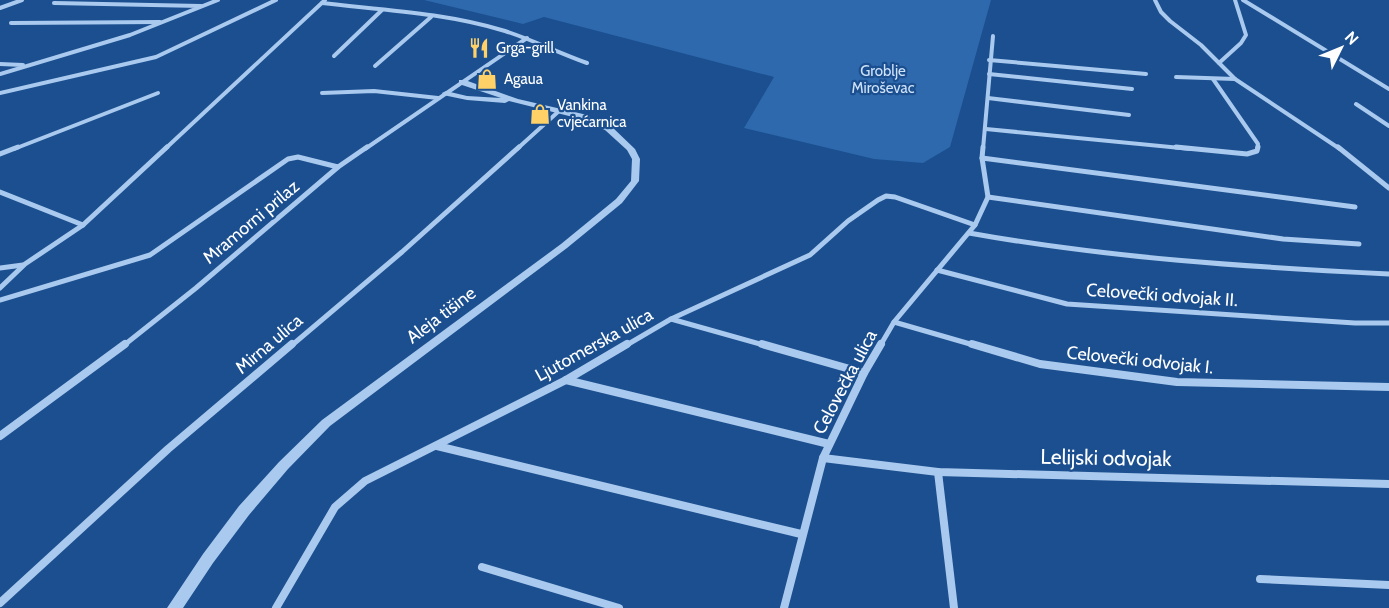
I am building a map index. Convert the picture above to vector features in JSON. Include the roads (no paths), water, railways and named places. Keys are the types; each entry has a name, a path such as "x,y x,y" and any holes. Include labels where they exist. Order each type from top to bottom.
{"street":[{"path":"0,8 22,0"},
{"path":"0,74 165,22 218,0"},
{"path":"0,93 156,57 276,0"},
{"path":"1155,0 1165,16 1235,79 1339,148 1389,188"},
{"path":"1219,63 1241,43 1246,35 1235,0"},
{"path":"1244,0 1389,89"},
{"path":"0,288 25,264 83,225 323,1 485,26 527,38 547,49 587,63"},
{"path":"54,3 204,6"},
{"path":"334,56 382,10"},
{"path":"375,66 431,17"},
{"path":"11,23 165,22"},
{"path":"993,36 989,60 986,129 982,158 988,198 1282,239 1359,244"},
{"name":"Mramorni prilaz","path":"0,436 132,338 338,167 527,38"},
{"path":"989,60 1146,74"},
{"path":"0,64 27,65"},
{"path":"989,74 1132,89"},
{"path":"1176,76 1235,79"},
{"path":"986,129 1247,154 1257,151 1258,144 1213,79"},
{"name":"Aleja tišine","path":"174,608 209,554 265,483 326,423 564,246 619,201 635,181 636,159 624,140 599,123 516,101 462,82"},
{"path":"322,93 374,91 438,99"},
{"path":"0,154 158,93"},
{"name":"Aleja tišine","path":"446,93 467,98 516,101"},
{"path":"988,98 1129,115"},
{"path":"1356,104 1389,126"},
{"name":"Mirna ulica","path":"0,603 168,450 402,252 559,111"},
{"path":"0,300 150,255 288,159 298,157 338,167"},
{"path":"982,158 1355,207"},
{"path":"0,192 83,225"},
{"name":"Ljutomerska ulica","path":"276,608 334,507 365,481 566,380 671,319 810,255 848,221 886,196 895,197 975,225"},
{"name":"Celovečka ulica","path":"784,608 801,534 823,458 864,373 894,322 969,233 988,198"},
{"path":"969,233 1032,245 1197,262 1389,274"},
{"path":"0,268 25,264"},
{"name":"Celovečki odvojak II.","path":"937,270 1067,304 1355,323 1389,323"},
{"path":"671,319 864,373"},
{"name":"Celovečki odvojak I.","path":"894,322 1040,364 1177,382 1389,387"},
{"path":"566,380 829,444"},
{"path":"437,446 801,534"},
{"name":"Lelijski odvojak","path":"823,458 938,472 1389,484"},
{"path":"938,472 954,608"},
{"path":"482,567 619,608"},
{"path":"1260,579 1389,585"}],"place":[{"name":"Grga-grill","path":"479,48"},
{"name":"Agaua","path":"487,79"},
{"name":"Vankina cvjećarnica","path":"540,114"}],"park label":[{"name":"Groblje Miroševac","path":"883,80"}]}
